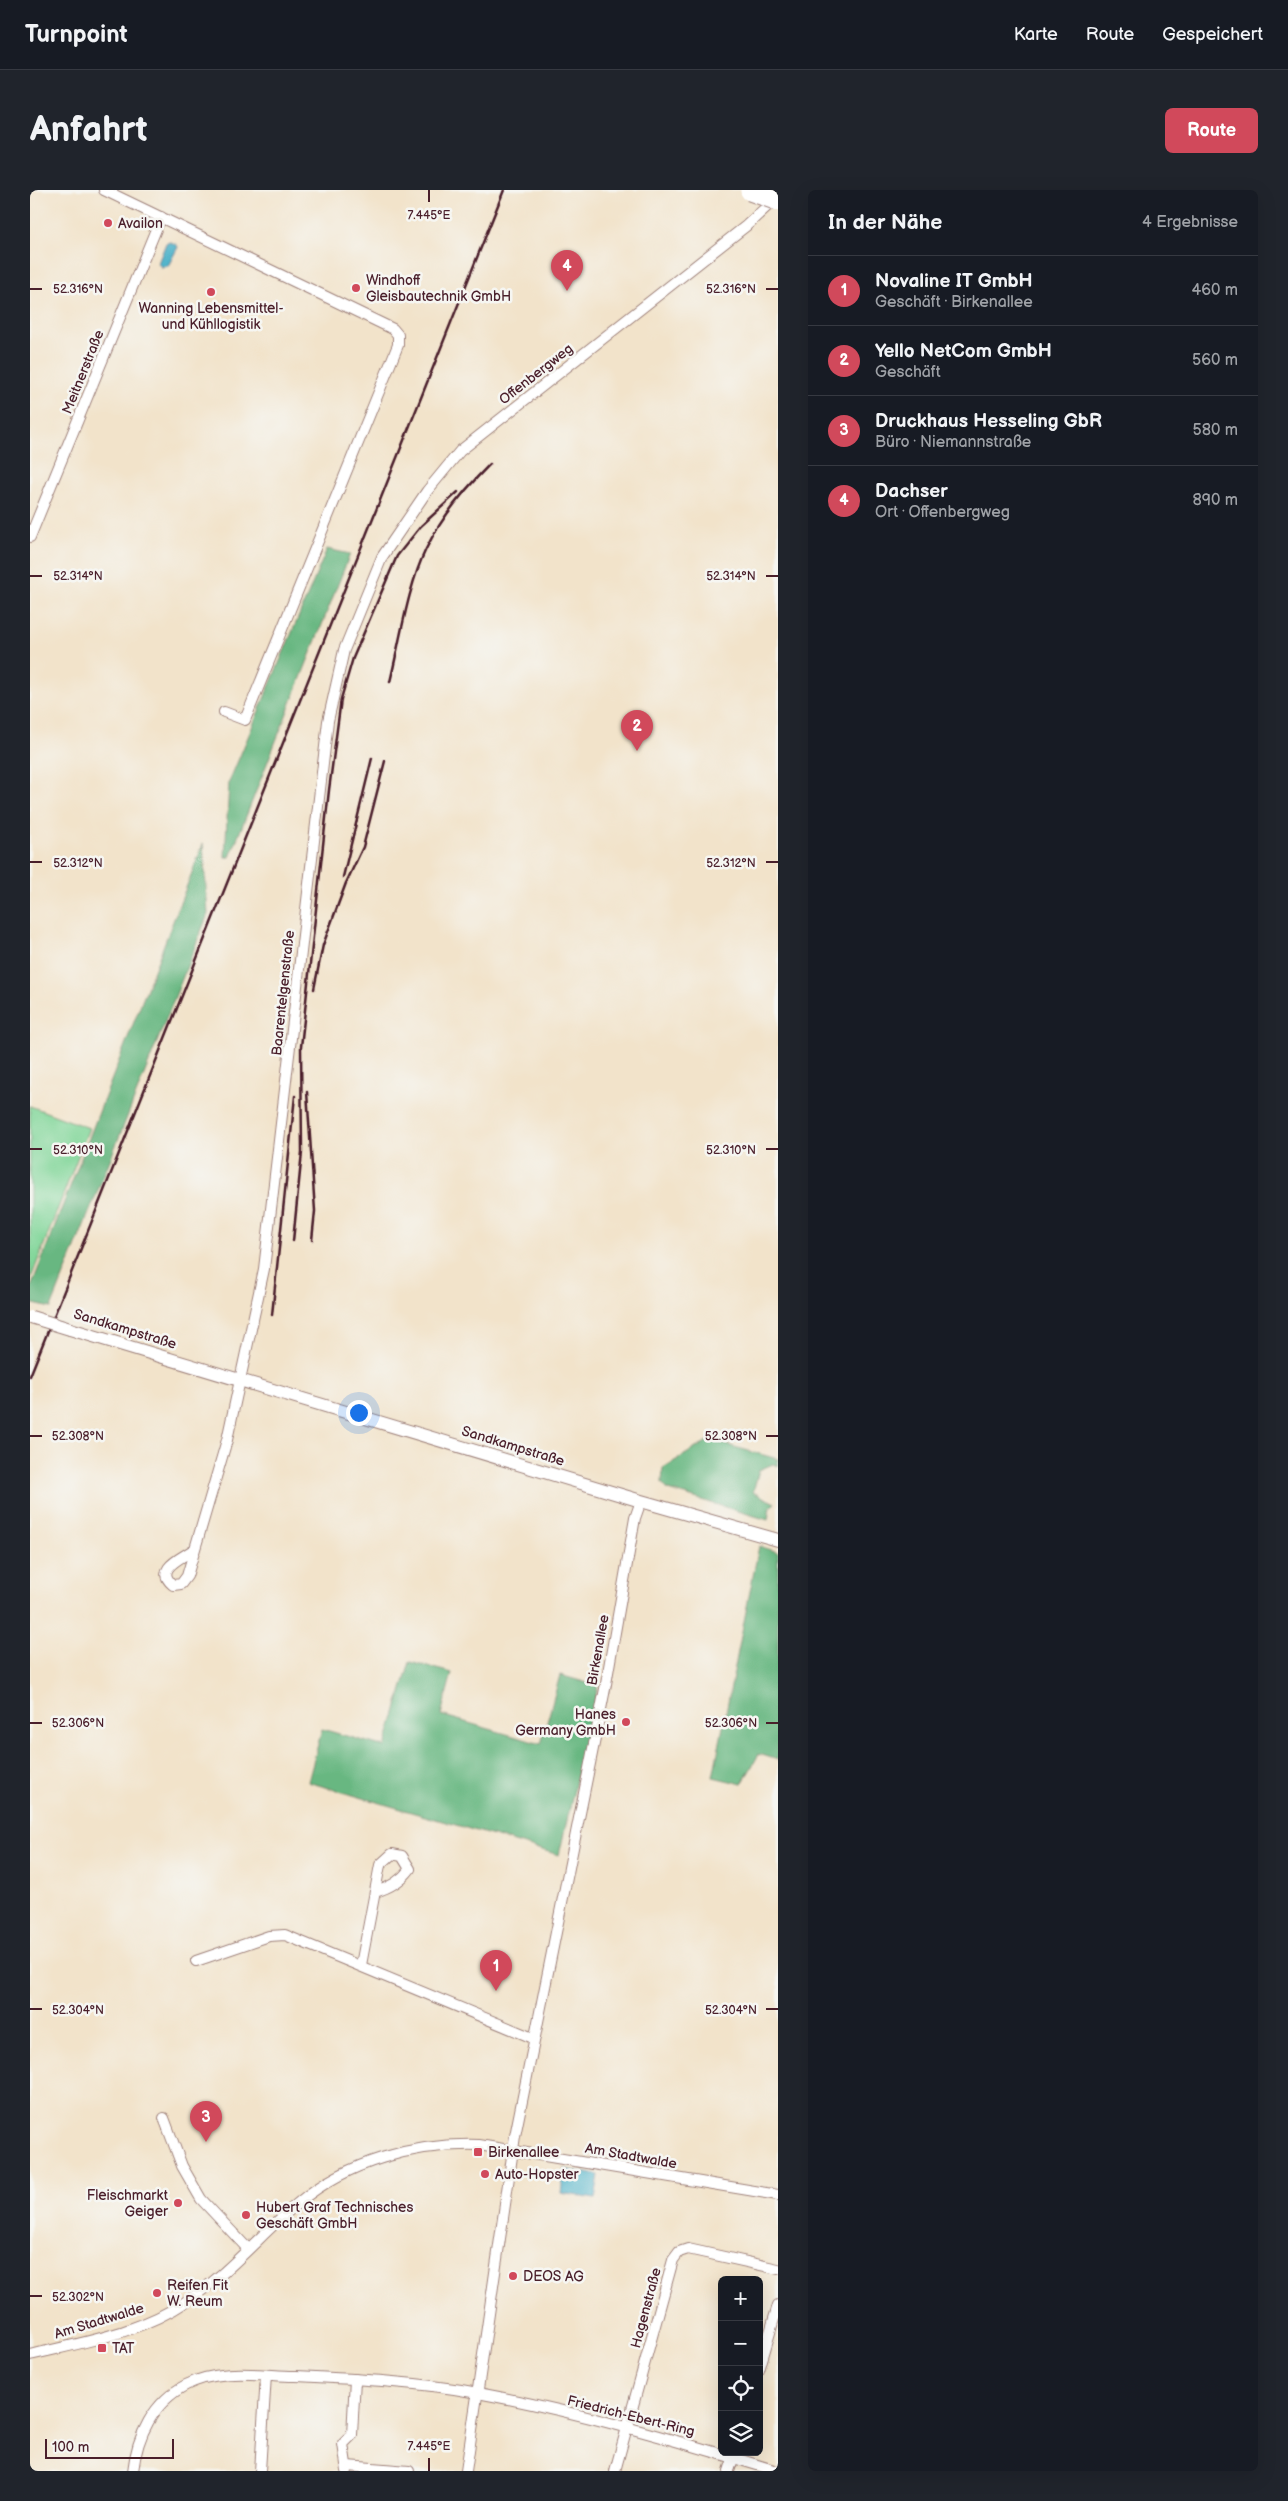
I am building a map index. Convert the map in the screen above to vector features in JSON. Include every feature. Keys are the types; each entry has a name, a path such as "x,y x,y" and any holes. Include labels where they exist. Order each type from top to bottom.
{"highway":[{"path":"750,191 778,201"}],"street":[{"path":"104,190 393,330 398,335 398,345 245,720 224,712"},
{"name":"Offenbergweg","path":"358,612 382,556 428,491 460,451 746,226 778,197"},
{"name":"Meitnerstraße","path":"30,537 161,217"},
{"name":"Baarentelgenstraße","path":"240,1378 264,1269 274,1199 328,721 338,670 358,612"},
{"name":"Sandkampstraße","path":"30,1317 240,1378 641,1501 778,1540"},
{"path":"193,1550 227,1440 240,1378"},
{"name":"Birkenallee","path":"466,2471 512,2150 606,1684 635,1518 641,1501"},
{"path":"361,1965 375,1892"},
{"path":"196,1961 269,1936 285,1935 534,2038"},
{"path":"164,2118 182,2166 201,2198 248,2249"},
{"name":"Am Stadtwalde","path":"30,2355 135,2328 162,2316 200,2291 299,2202 323,2185 347,2171 388,2155 413,2149 457,2145 512,2150 778,2195"},
{"name":"Hagenstraße","path":"615,2471 673,2260 679,2252 688,2249 778,2269"},
{"path":"761,2366 774,2336 778,2305"},
{"name":"Friedrich-Ebert-Ring","path":"133,2471 137,2446 152,2414 170,2396 186,2385 208,2377 225,2374 355,2379 477,2393 718,2451"},
{"path":"260,2471 266,2375"},
{"path":"355,2379 352,2436 343,2444 347,2468 409,2471"},
{"path":"729,2471 734,2456"},
{"name":"Friedrich-Ebert-Ring","path":"737,2456 778,2471"}],"green space":[{"path":"327,549 350,554 230,857 225,857 229,782"},
{"path":"203,844 208,914 51,1308 30,1303 30,1290"},
{"path":"30,1106 89,1128 30,1281"},
{"path":"709,1440 778,1459 778,1466 773,1464 759,1470 753,1492 775,1503 770,1507 768,1520 668,1490 662,1483 663,1468"},
{"path":"759,1546 778,1552 778,1760 759,1754 742,1784 713,1777"},
{"path":"410,1662 452,1673 441,1715 541,1744 560,1675 598,1686 559,1855 308,1782 322,1729 385,1747"}],"water":[{"path":"170,242 178,247 168,266 161,267 158,263 166,243"},
{"path":"564,2169 599,2175 595,2199 561,2193"}],"railway":[{"path":"30,1376 504,190"},
{"path":"390,682 409,597 426,549 439,525 472,483 490,464"},
{"path":"293,1241 302,1152 301,1047 329,790 341,699 353,658 397,556 421,526 458,492"},
{"path":"343,877 372,758"},
{"path":"314,989 323,945 346,883 363,847 385,761"},
{"path":"307,1092 315,1211 312,1240"},
{"path":"272,1315 295,1096"}],"place":[{"name":"Availon","path":"108,223"},
{"name":"Windhoff Gleisbautechnik GmbH","path":"356,288"},
{"name":"Dachser","path":"567,291"},
{"name":"Wanning Lebensmittel- und Kühllogistik","path":"211,292"},
{"name":"Yello NetCom GmbH","path":"637,751"},
{"name":"Hanes Germany GmbH","path":"626,1722"},
{"name":"Novaline IT GmbH","path":"496,1991"},
{"name":"Druckhaus Hesseling GbR","path":"206,2142"},
{"name":"Birkenallee","path":"478,2152"},
{"name":"Auto-Hopster","path":"485,2174"},
{"name":"Fleischmarkt Geiger","path":"178,2203"},
{"name":"Hubert Graf Technisches Geschäft GmbH","path":"246,2215"},
{"name":"DEOS AG","path":"513,2276"},
{"name":"Reifen Fit W. Reum","path":"157,2293"},
{"name":"TAT","path":"102,2348"}]}
